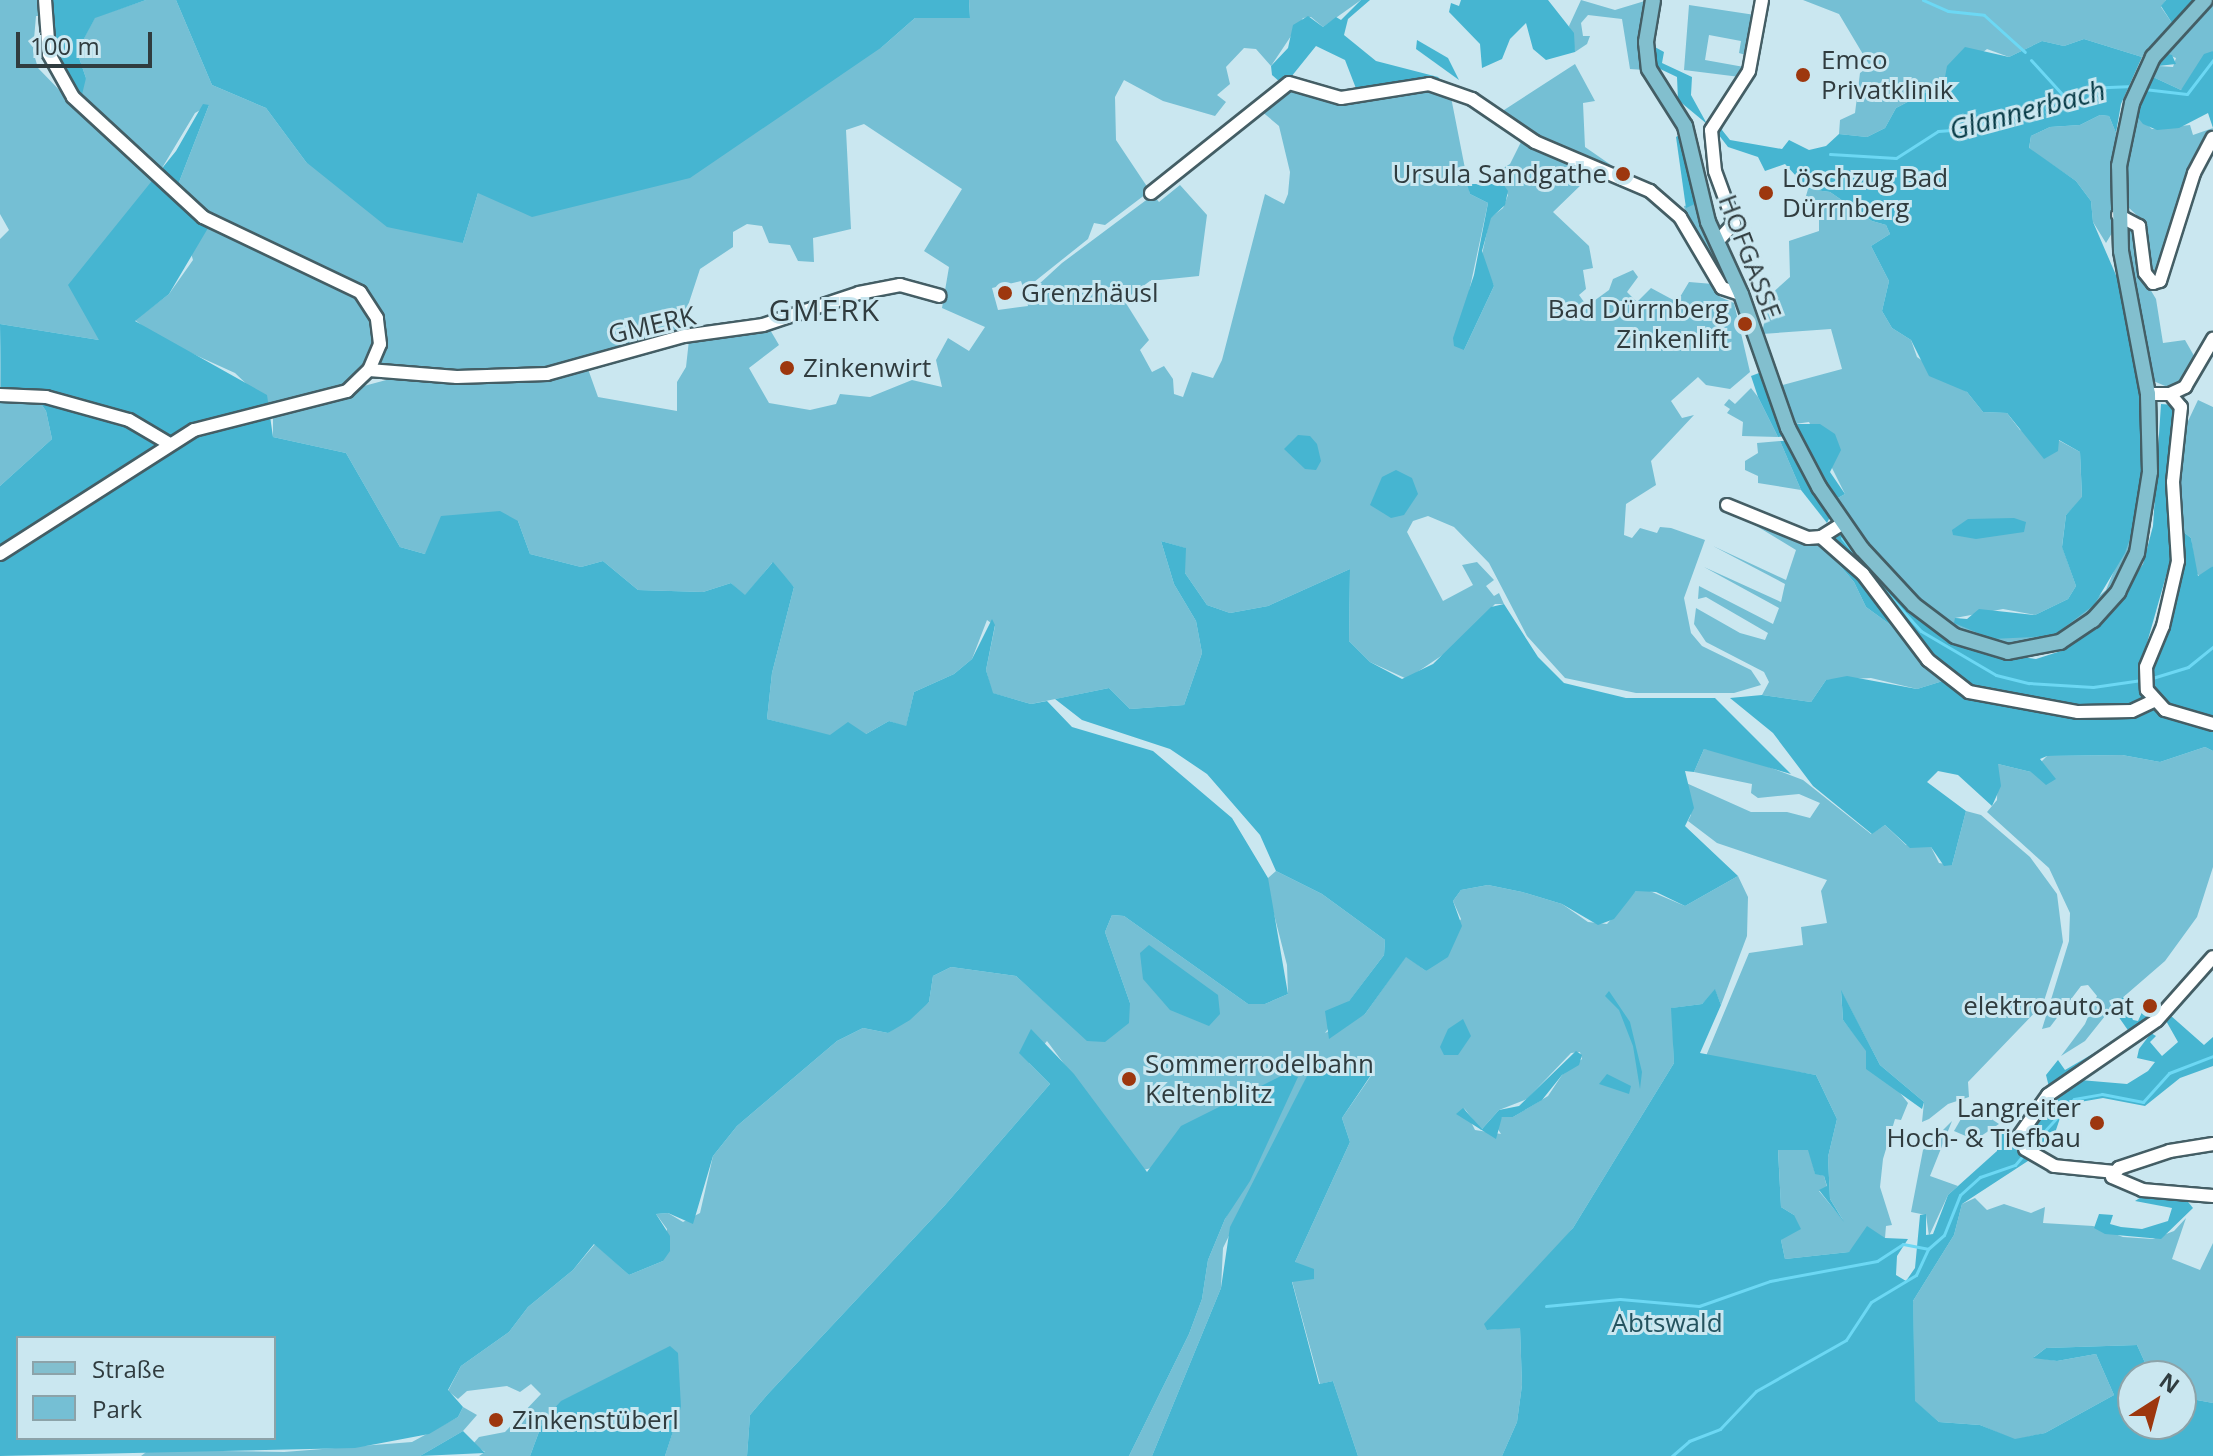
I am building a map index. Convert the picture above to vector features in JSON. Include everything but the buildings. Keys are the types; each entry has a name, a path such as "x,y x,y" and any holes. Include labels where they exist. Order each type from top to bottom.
{"main road":[{"name":"HOFGASSE","path":"1653,0 1646,42 1649,69 1685,126 1717,242 1741,294 1788,428 1842,524 1914,605 1955,636 2008,652 2060,642 2108,605 2137,553 2150,472 2148,394 2118,215 2123,141 2137,89 2168,35 2205,0"}],"street":[{"path":"0,554 168,443 217,423 347,391 369,370 380,344 377,318 360,292 346,283 225,232 174,195 57,74 44,33 45,0"},
{"path":"1717,242 1734,223 1715,171 1711,130 1749,71 1762,0"},
{"path":"1151,193 1289,83 1341,98 1429,84 1472,99 1535,142 1650,191 1680,217 1722,288 1741,294"},
{"path":"2118,215 2139,226 2145,273 2153,283 2160,281 2194,173 2213,138"},
{"name":"GMERK","path":"369,370 457,377 547,374 684,336 763,325 859,293 900,285 940,296"},
{"path":"2213,339 2187,384 2181,407 2173,482 2178,561 2145,679 2153,701 2180,717 2213,724"},
{"path":"2148,394 2170,394 2187,384"},
{"path":"2170,394 2181,407"},
{"path":"0,395 35,395 92,410 148,428 168,443"},
{"path":"1727,505 1800,536 1821,537 1842,524"},
{"path":"1821,537 1863,574 1928,660 1969,692 2078,712 2132,711 2153,701"},
{"path":"2019,1136 2048,1095 2151,1025 2213,957"},
{"path":"2027,1151 2054,1166 2114,1172 2178,1149 2213,1144"},
{"path":"2114,1172 2115,1181 2129,1187 2213,1196"}],"green space":[{"path":"0,0 45,0 44,16 36,16 33,51 38,68 67,98 86,78 77,52 95,17 146,0 176,0 212,85 266,108 306,162 463,243 478,193 882,47 915,18 970,18 969,0 1361,0 1323,27 1311,17 1303,18 1271,66 1256,49 1244,48 1226,67 1230,84 1217,95 1226,102 1215,116 1163,101 1124,80 1115,97 1116,140 1150,191 1105,225 1094,223 1088,239 1024,290 1021,281 992,288 998,310 1028,306 1026,296 1062,263 1153,195 1159,202 1180,185 1207,215 1199,276 1150,281 1124,300 1149,340 1140,350 1152,372 1164,366 1173,379 1174,394 1183,397 1192,372 1213,378 1222,360 1265,194 1284,204 1288,194 1290,172 1279,126 1260,110 1288,87 1315,94 1418,88 1450,92 1470,194 1488,203 1469,292 1464,350 1494,286 1481,259 1490,218 1503,208 1508,195 1495,173 1510,164 1523,138 1577,163 1571,176 1584,182 1553,212 1589,246 1593,268 1583,270 1586,289 1579,295 1587,306 1609,290 1613,279 1633,270 1638,277 1627,292 1637,302 1651,288 1677,302 1689,282 1713,284 1720,297 1734,303 1750,372 1730,389 1706,385 1698,377 1671,401 1682,418 1694,415 1651,461 1656,485 1626,504 1624,535 1632,538 1640,528 1657,533 1660,527 1705,540 1684,598 1691,633 1702,646 1751,670 1761,685 1734,693 1636,693 1565,678 1527,636 1489,563 1454,527 1428,516 1413,521 1407,532 1443,601 1473,585 1462,565 1477,562 1494,580 1486,586 1494,596 1499,593 1504,604 1495,604 1453,648 1407,679 1370,662 1349,641 1350,569 1268,606 1230,613 1207,605 1185,573 1185,548 1161,541 1174,584 1196,621 1202,653 1184,705 1130,709 1109,688 1031,704 992,693 986,670 995,626 987,620 972,659 954,674 914,692 906,727 889,721 866,734 830,736 767,719 772,673 794,587 772,563 745,596 731,583 703,592 638,590 603,561 581,567 530,554 518,521 425,554 400,547 346,453 273,437 273,409 235,373 158,338 135,320 169,294 193,260 174,195 209,105 195,113 156,178 99,340 0,324 0,239 9,230 0,214","holes":["864,124 962,189 924,251 949,267 942,308 985,327 969,351 948,338 936,360 942,387 912,380 870,397 840,394 836,404 810,410 769,403 749,368 779,345 769,328 689,340 686,367 677,382 677,411 598,397 588,369 532,378 390,379 349,390 376,360 389,370 561,369 680,330 700,269 733,247 733,232 747,224 762,226 769,243 790,245 798,261 814,262 813,238 851,229 846,130"]},
{"path":"45,0 146,0 95,18 77,52 86,78 80,103 57,74"},
{"path":"176,0 969,0 970,18 915,18 882,47 690,178 532,217 478,193 463,243 387,227 306,162 266,108 212,85"},
{"path":"1361,0 1370,0 1348,19 1344,35 1376,61 1438,77 1444,84 1357,91 1345,60 1316,46 1291,77 1280,82 1272,75 1271,66 1288,48 1293,25 1308,16 1323,27 1336,17 1341,20"},
{"path":"1461,0 1548,0 1574,33 1575,52 1546,60 1533,49 1526,23 1510,39 1502,59 1482,68 1480,44 1449,12 1451,3 1459,6"},
{"path":"1581,0 1615,10 1648,0 1641,42 1645,70 1630,69 1622,19 1588,15 1581,23 1583,36 1590,36 1587,44 1575,52 1569,26"},
{"path":"1803,0 2166,0 2161,7 2172,23 2142,57 2084,39 2064,46 2042,41 2009,57 1987,49 1944,83 1896,108 1885,128 1867,137 1839,134 1840,120 1855,113 1860,73 1870,66 1839,14"},
{"path":"2166,0 2197,0 2172,23 2161,6"},
{"path":"2213,0 2213,51 2197,66 2191,81 2181,90 2153,77 2158,66 2173,67 2176,58 2161,52"},
{"path":"1689,5 1755,15 1749,56 1739,53 1741,41 1709,35 1705,60 1744,67 1740,77 1684,70"},
{"path":"2084,39 2142,57 2121,104 2116,133 2109,116 2100,115 2080,125 2050,127 2031,136 2029,148 2076,181 2091,201 2093,222 2122,289 2143,405 2142,504 2125,553 2094,605 2053,636 1992,639 1954,623 1955,618 1967,619 1979,609 2035,615 2068,599 2076,586 2062,547 2066,515 2082,497 2080,452 2059,440 2058,451 2044,459 2007,413 1983,412 1967,392 1929,376 1911,340 1892,328 1882,311 1889,281 1871,246 1890,234 1886,225 1872,221 1830,192 1808,189 1785,164 1765,171 1758,157 1728,147 1715,130 1741,93 1724,119 1722,130 1730,140 1782,149 1789,140 1809,150 1826,146 1839,134 1867,137 1885,128 1896,108 1944,83 1947,66 1965,47 2009,57 2042,41 2064,46"},
{"path":"1417,40 1448,58 1459,80 1416,49"},
{"path":"1653,46 1664,52 1662,63 1692,77 1691,95 1707,124 1678,100 1677,77 1656,67"},
{"path":"2213,51 2213,128 2208,113 2179,128 2157,130 2143,124 2136,115 2161,52 2172,55 2176,64 2158,66 2153,77 2181,90 2204,54"},
{"path":"1575,64 1595,101 1583,103 1585,147 1624,174 1541,142 1501,112"},
{"path":"203,104 209,105 174,195 211,223 169,294 135,321 267,395 273,437 346,453 400,547 425,554 441,516 500,511 518,521 530,554 581,567 603,561 638,590 703,592 731,583 745,595 773,562 794,587 772,673 767,719 830,735 848,722 866,734 889,721 906,726 914,692 954,674 972,659 992,619 995,625 986,670 993,693 1031,704 1047,701 1072,727 1153,751 1232,818 1268,878 1288,994 1265,1004 1248,1004 1124,916 1112,915 1105,932 1130,1003 1129,1023 1105,1042 1087,1041 1016,976 951,967 933,976 929,1002 910,1020 888,1033 863,1028 837,1041 737,1126 713,1156 693,1224 668,1213 656,1214 670,1236 670,1251 663,1261 629,1275 594,1244 573,1270 528,1307 509,1332 461,1366 448,1390 463,1407 458,1417 429,1434 355,1448 0,1456 0,486 52,439 46,411 35,395 1,395 0,324 99,340 68,285 176,151"},
{"path":"2100,115 2109,116 2116,133 2112,233 2106,243 2093,222 2091,201 2076,181 2029,149 2031,136 2050,127 2080,125"},
{"path":"2136,115 2152,129 2190,125 2193,135 2213,128 2155,277 2147,271 2145,223 2128,207 2124,171"},
{"path":"1681,134 1695,204 1686,208 1676,137"},
{"path":"1686,147 1730,285 1725,285 1686,216 1684,206 1695,204"},
{"path":"1467,184 1503,184 1508,191 1505,205 1491,218 1482,251 1494,286 1464,350 1454,346 1453,338 1474,275 1488,203 1470,194"},
{"path":"1808,189 1830,192 1872,221 1886,225 1890,234 1871,246 1889,281 1882,311 1892,328 1911,340 1917,357 1967,392 1983,412 2007,413 2020,430 2058,440 2080,452 2082,498 2066,515 2062,546 2076,586 2068,599 2035,615 2003,609 1955,618 2053,636 2106,590 2142,504 2137,535 2114,588 2096,611 2053,639 2012,646 1967,636 1943,623 1899,583 1857,532 1836,499 1845,494 1809,422 1795,424 1779,386 1842,369 1831,329 1762,334 1769,296 1790,277 1789,241 1819,231 1819,202 1806,196"},
{"path":"2125,223 2134,226 2144,279 2156,299 2163,343 2185,340 2197,361 2181,383 2170,388 2151,380 2126,255"},
{"path":"0,346 1,395 35,395 46,411 52,439 0,486"},
{"path":"1759,373 1785,436 1778,437 1758,397 1751,376"},
{"path":"1751,388 1778,437 1742,436 1743,422 1727,413 1730,409 1724,405 1729,399 1735,404"},
{"path":"2198,400 2213,407 2213,566 2201,577 2196,573 2191,538 2181,530 2176,481 2181,436"},
{"path":"2161,404 2175,405 2170,562 2141,664 2144,703 2053,705 1962,685 1930,657 1832,540 1843,533 1898,599 1969,649 2036,659 2061,651 2100,625 2143,564 2153,526"},
{"path":"1795,424 1820,424 1835,434 1841,450 1830,472 1845,494 1836,499"},
{"path":"1298,435 1310,436 1317,444 1321,461 1316,470 1305,469 1284,449"},
{"path":"1780,441 1801,490 1758,483 1758,476 1745,470 1745,461 1758,453 1757,443"},
{"path":"1780,441 1787,441 1830,517 1827,523 1801,490"},
{"path":"1396,470 1412,478 1418,494 1404,515 1391,518 1370,505 1382,477"},
{"path":"1735,513 1825,548 1854,582 1866,607 1899,631 1946,680 1917,689 1871,678 1826,680 1811,702 1762,695 1769,682 1764,672 1706,642 1694,624 1696,608 1740,633 1765,640 1768,633 1706,597 1698,599 1699,586 1773,624 1779,608 1704,567 1781,602 1785,584 1713,546 1786,580 1796,550"},
{"path":"2014,518 2026,522 2024,532 1976,539 1953,535 1952,530 1968,519"},
{"path":"2181,530 2191,538 2198,576 2213,566 2213,720 2173,709 2152,693 2150,669"},
{"path":"1161,541 1186,548 1185,573 1207,605 1230,613 1268,606 1350,569 1349,641 1370,662 1402,679 1433,664 1491,607 1504,604 1538,657 1564,683 1626,698 1715,698 1791,774 1704,749 1694,772 1685,771 1694,808 1685,826 1738,876 1685,906 1656,892 1636,891 1614,919 1598,925 1562,904 1522,892 1488,885 1461,890 1453,901 1462,926 1448,957 1426,971 1406,957 1365,1014 1329,1039 1325,1011 1349,1001 1384,955 1385,940 1322,894 1276,871 1260,835 1207,774 1170,749 1082,720 1055,699 1109,688 1130,709 1184,705 1202,653 1196,621 1174,584"},
{"path":"1825,548 1848,563 1899,631 1866,607 1854,582"},
{"path":"1847,676 1917,689 1946,680 2073,715 2153,706 2213,727 2213,751 2205,747 2160,762 2122,755 2047,756 2040,759 2056,779 2046,785 2031,772 1998,764 2001,786 1992,806 1958,775 1938,771 1927,782 1966,811 1952,865 1944,866 1931,847 1910,848 1885,825 1872,834 1813,786 1773,733 1730,698 1762,695 1811,702 1826,680"},
{"path":"2205,747 2213,751 2213,867 2197,917 2165,961 2113,1006 2085,1041 2061,1056 2085,1024 2097,996 2088,985 2081,986 2050,1027 2042,1029 2069,941 2070,913 2049,868 1987,812 1997,800 1998,764 2031,772 2047,756 2122,755 2160,762"},
{"path":"1704,749 1729,752 1803,780 1871,834 1885,825 1906,845 1931,847 1939,863 1952,865 1966,811 1981,815 2030,857 2057,894 2063,942 2043,1004 1968,1082 1969,1097 1948,1104 1929,1119 1922,1122 1924,1102 1880,1065 1841,991 1843,1020 1908,1103 1901,1120 1895,1119 1883,1159 1880,1187 1892,1225 1886,1226 1885,1238 1849,1252 1785,1259 1781,1240 1794,1215 1781,1207 1778,1149 1809,1150 1815,1173 1824,1176 1827,1187 1819,1191 1843,1220 1830,1199 1828,1157 1837,1119 1816,1075 1706,1056 1749,953 1803,945 1801,927 1827,923 1821,891 1827,880 1717,843 1688,821 1691,815 1684,782 1751,812 1787,812 1810,818 1820,803 1799,794 1758,798 1751,793 1752,784 1694,772"},
{"path":"1276,871 1322,894 1385,940 1384,955 1325,1033 1365,1014 1406,956 1426,971 1461,919 1453,901 1461,890 1488,885 1522,892 1562,904 1588,922 1607,924 1636,891 1645,889 1685,906 1738,876 1748,897 1747,936 1721,1005 1715,990 1702,1004 1672,1008 1674,1063 1573,1228 1487,1330 1520,1327 1522,1385 1517,1422 1502,1456 1358,1456 1333,1381 1320,1384 1292,1281 1295,1262 1350,1142 1342,1118 1373,1073 1314,1062 1223,1248 1221,1288 1152,1456 1129,1456 1189,1334 1202,1299 1208,1260 1225,1219 1267,1141 1143,1170 1047,1041 1029,1063 1050,1084 945,1205 750,1415 747,1456 665,1456 681,1406 543,1421 530,1456 479,1456 485,1452 473,1444 479,1437 505,1432 541,1394 531,1384 520,1392 507,1386 467,1391 458,1399 448,1391 461,1366 509,1332 528,1307 573,1270 595,1244 629,1275 663,1261 667,1229 656,1214 668,1213 683,1222 700,1213 713,1156 737,1126 837,1041 863,1028 888,1033 929,1002 933,976 951,967 1016,976 1065,1020 1130,1003 1105,932 1112,915 1124,916 1248,1004 1265,1004 1288,994 1287,965 1268,891 1268,878","holes":["1580,1052 1582,1059 1562,1075 1548,1096 1513,1117 1502,1117 1496,1126 1501,1134 1475,1130 1464,1108 1481,1130 1499,1110 1527,1099 1571,1053"]},
{"path":"1149,945 1218,995 1220,1014 1209,1026 1170,1010 1143,979 1140,953"},
{"name":"Abtswald","path":"1715,989 1721,1005 1700,1053 1816,1075 1837,1119 1828,1157 1830,1199 1844,1222 1819,1190 1827,1186 1824,1176 1815,1174 1808,1150 1778,1150 1781,1207 1794,1215 1801,1229 1781,1240 1785,1259 1849,1252 1867,1226 1885,1238 1908,1239 1897,1256 1896,1275 1906,1281 1915,1268 1920,1215 1926,1214 1926,1235 1933,1234 1948,1195 1997,1151 1997,1132 2009,1132 2031,1159 1962,1204 1954,1235 1913,1301 1915,1401 1939,1422 1980,1425 2015,1439 2045,1433 2114,1395 2096,1354 2057,1361 2033,1358 2046,1348 2137,1345 2144,1360 2117,1360 2117,1440 2197,1440 2197,1400 2213,1403 2213,1456 1502,1456 1517,1422 1522,1385 1520,1328 1487,1330 1484,1324 1573,1228 1674,1063 1671,1008 1702,1004"},
{"path":"1841,990 1880,1065 1924,1102 1922,1109 1866,1069 1866,1051 1843,1020"},
{"path":"1609,991 1630,1022 1642,1072 1640,1089 1633,1046 1619,1010 1605,996"},
{"path":"2123,997 2133,1020 2138,1021 2143,1010 2149,1020 2132,1036 2118,1016 2118,1002"},
{"path":"2170,1015 2204,1045 2213,1037 2213,1066 2180,1078 2145,1106 2103,1098 2080,1102 2060,1118 2052,1142 2039,1147 2029,1142 2025,1137 2048,1101 2080,1080 2127,1084 2148,1071 2155,1062 2137,1058 2139,1049 2151,1033 2156,1036 2150,1042 2162,1056 2178,1042 2165,1019"},
{"path":"1463,1019 1471,1036 1458,1055 1444,1055 1440,1047 1448,1029"},
{"path":"1031,1029 1074,1074 1147,1172 1181,1126 1287,1073 1298,1077 1250,1181 1225,1219 1208,1260 1202,1299 1189,1334 1129,1456 747,1456 750,1415 945,1205 1050,1084 1019,1053"},
{"path":"2120,1038 2122,1041 2049,1087 2046,1075 2058,1060 2065,1070"},
{"path":"1576,1051 1582,1055 1579,1065 1562,1075 1542,1100 1513,1117 1502,1117 1496,1139 1456,1114 1463,1108 1482,1129 1499,1110 1519,1106"},
{"path":"1314,1062 1373,1072 1342,1118 1350,1142 1295,1262 1314,1269 1314,1279 1292,1282 1319,1384 1333,1381 1358,1456 1152,1456 1221,1288 1230,1227"},
{"path":"1607,1074 1631,1086 1629,1094 1599,1084"},
{"path":"1965,1112 1981,1112 1999,1124 1975,1140 1954,1131"},
{"path":"1952,1121 1930,1176 1958,1186 1948,1195 1929,1236 1926,1215 1911,1212 1923,1150"},
{"path":"2143,1196 2184,1197 2193,1208 2161,1239 2105,1234 2094,1228 2099,1214 2113,1215 2110,1224 2121,1227 2142,1229 2168,1221 2172,1208 2135,1201"},
{"path":"1975,1198 1987,1210 2004,1204 2031,1213 2045,1207 2043,1223 2093,1226 2123,1237 2153,1239 2174,1231 2186,1218 2172,1259 2200,1270 2213,1243 2213,1403 2197,1400 2197,1360 2144,1360 2137,1345 2046,1348 2034,1357 2057,1361 2096,1354 2114,1395 2045,1433 2015,1440 1980,1425 1939,1422 1914,1401 1913,1301 1954,1235 1962,1204"},
{"path":"670,1346 678,1353 681,1407 665,1456 530,1456 543,1421 561,1401"},
{"path":"463,1407 477,1415 463,1431 420,1456 141,1456 149,1450 284,1452 412,1442 458,1417"},
{"path":"463,1431 485,1453 420,1456"}],"waterway":[{"path":"1923,0 1948,11 1984,15 2025,52"},
{"path":"2031,60 2063,95"},
{"name":"Glannerbach","path":"2144,89 2187,94 2213,60"},
{"name":"Glannerbach","path":"1830,154 1896,158 1938,131 1969,129 2085,88 2133,86"},
{"path":"1842,538 1867,569"},
{"path":"1874,579 1921,631 1996,675 2029,683 2093,687 2141,680"},
{"path":"2149,679 2188,667 2213,647"},
{"path":"2030,1147 2074,1099 2102,1094 2143,1102 2169,1073 2213,1056"},
{"path":"1672,1456 1689,1441 1720,1429 1756,1391 1846,1340 1871,1302 1916,1275 1928,1249 1944,1235 1960,1195 1980,1177 2015,1165 2025,1153"},
{"path":"1546,1306 1620,1299 1699,1306 1770,1281 1877,1261 1903,1244 1928,1249"}],"place":[{"name":"Emco Privatklinik","path":"1803,75"},
{"name":"Ursula Sandgathe","path":"1623,174"},
{"name":"Löschzug Bad Dürrnberg","path":"1766,193"},
{"name":"Grenzhäusl","path":"1005,293"},
{"name":"Bad Dürrnberg Zinkenlift","path":"1745,324"},
{"name":"Zinkenwirt","path":"787,368"},
{"name":"elektroauto.at","path":"2150,1006"},
{"name":"Sommerrodelbahn Keltenblitz","path":"1129,1079"},
{"name":"Langreiter Hoch- & Tiefbau","path":"2097,1123"},
{"name":"Zinkenstüberl","path":"496,1420"}],"district":[{"name":"GMERK","path":"825,310"}]}
